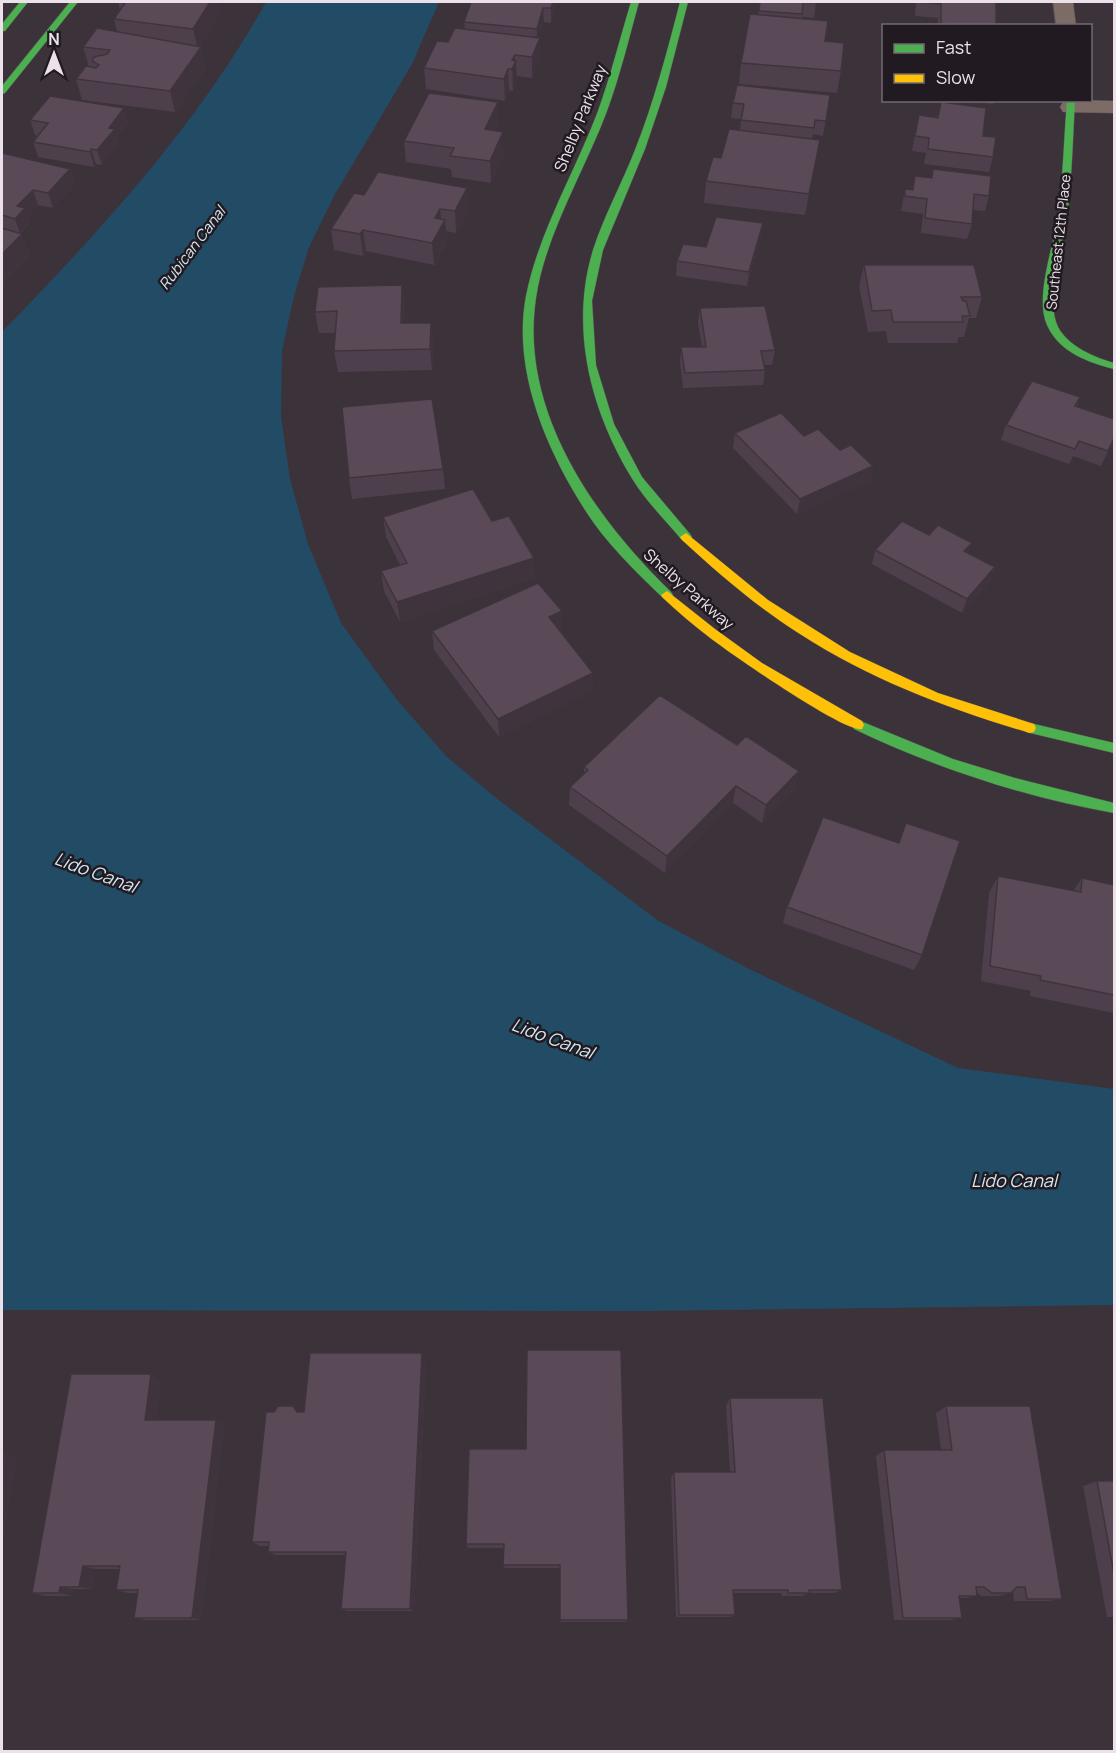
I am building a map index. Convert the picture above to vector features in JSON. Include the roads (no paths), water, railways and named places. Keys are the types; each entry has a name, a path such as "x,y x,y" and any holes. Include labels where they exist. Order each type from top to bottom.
{"street":[{"path":"2,29 24,2"},
{"path":"2,91 74,2"},
{"name":"Shelby Parkway","path":"635,2 622,56 589,146 550,230 538,262 531,295 528,352 541,412 568,475 610,538 668,597 740,654 780,680 824,706 917,751 1018,785 1114,808"},
{"name":"Shelby Parkway","path":"684,2 676,44 655,112 601,237 587,299 587,330 594,374 612,430 626,459 645,489 694,547 760,603 798,629 885,676 940,699 1047,733 1114,748"},
{"path":"1064,2 1066,24"},
{"path":"1071,104 1114,107"},
{"name":"Southeast 12th Place","path":"1071,104 1062,225 1053,270 1049,314 1061,340 1095,362 1114,366"}],"water":[{"path":"266,2 439,2 412,64 334,196 309,247 294,296 282,351 281,416 290,479 308,544 341,623 397,700 447,757 500,801 657,920 749,969 958,1068 1114,1089 1114,1305 639,1311 2,1310 2,332 145,176 209,92 239,48"}],"water label":[{"name":"Rubican Canal","path":"192,248"},
{"name":"Lido Canal","path":"96,872"},
{"name":"Lido Canal","path":"553,1038"},
{"name":"Lido Canal","path":"1014,1180"}]}
